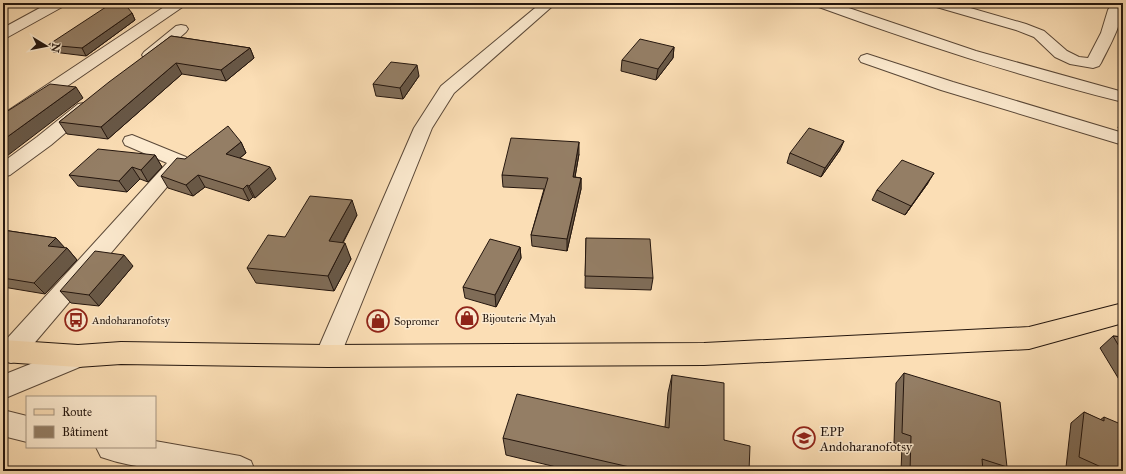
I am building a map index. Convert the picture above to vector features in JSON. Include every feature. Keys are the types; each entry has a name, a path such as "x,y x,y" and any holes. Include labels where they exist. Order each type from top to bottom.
{"main road":[{"path":"7,351 78,356 121,353 328,356 704,354 1029,338 1123,313"}],"street":[{"path":"3,34 59,3"},
{"path":"3,122 179,3"},
{"path":"328,356 422,128 447,90 549,3"},
{"path":"821,3 876,24 982,57 1063,82 1123,97"},
{"path":"938,3 1021,27 1039,34 1061,54 1076,62 1093,63 1108,33 1115,10 1119,3"},
{"path":"140,63 181,29"},
{"path":"867,59 946,86 1123,139"},
{"path":"3,171 44,141 98,97"},
{"path":"7,351 179,161 132,141"},
{"path":"3,387 78,356"},
{"path":"3,423 26,428"},
{"path":"116,448 240,471"}],"building":[{"path":"112,3 124,3 132,13 82,48 48,45"},
{"path":"171,36 250,48 221,70 176,63 101,127 59,122 109,82"},
{"path":"640,39 674,47 658,69 622,60"},
{"path":"391,62 417,65 400,88 373,84"},
{"path":"50,84 76,87 3,140 3,114"},
{"path":"228,126 241,142 226,154 270,167 249,186 247,185 243,189 198,175 186,185 161,176 177,158 185,159"},
{"path":"809,128 844,141 825,168 790,153"},
{"path":"511,138 579,142 573,177 581,178 567,239 531,235 548,178 502,175"},
{"path":"98,149 155,155 141,170 132,167 119,181 69,175"},
{"path":"902,160 934,173 911,206 877,190"},
{"path":"310,196 352,200 329,241 345,243 328,276 247,268 268,235 285,237"},
{"path":"3,230 56,238 48,246 67,248 34,283 3,278"},
{"path":"586,238 650,239 653,278 585,276"},
{"path":"490,239 520,247 495,295 463,287"},
{"path":"95,251 124,255 89,295 60,291"},
{"path":"1113,336 1123,337 1123,353"},
{"path":"904,373 1000,402 1007,467 982,459 983,471 910,471 911,436 902,433"},
{"path":"672,375 724,383 724,440 750,446 749,471 647,471 503,438 517,394 669,428"},
{"path":"1084,412 1104,421 1104,417 1123,425 1123,471 1110,471 1079,457"}],"place":[{"name":"Bijouterie Myah","path":"467,318"},
{"name":"Andoharanofotsy","path":"76,320"},
{"name":"Sopromer","path":"378,321"},
{"name":"EPP Andoharanofotsy","path":"804,438"}]}
